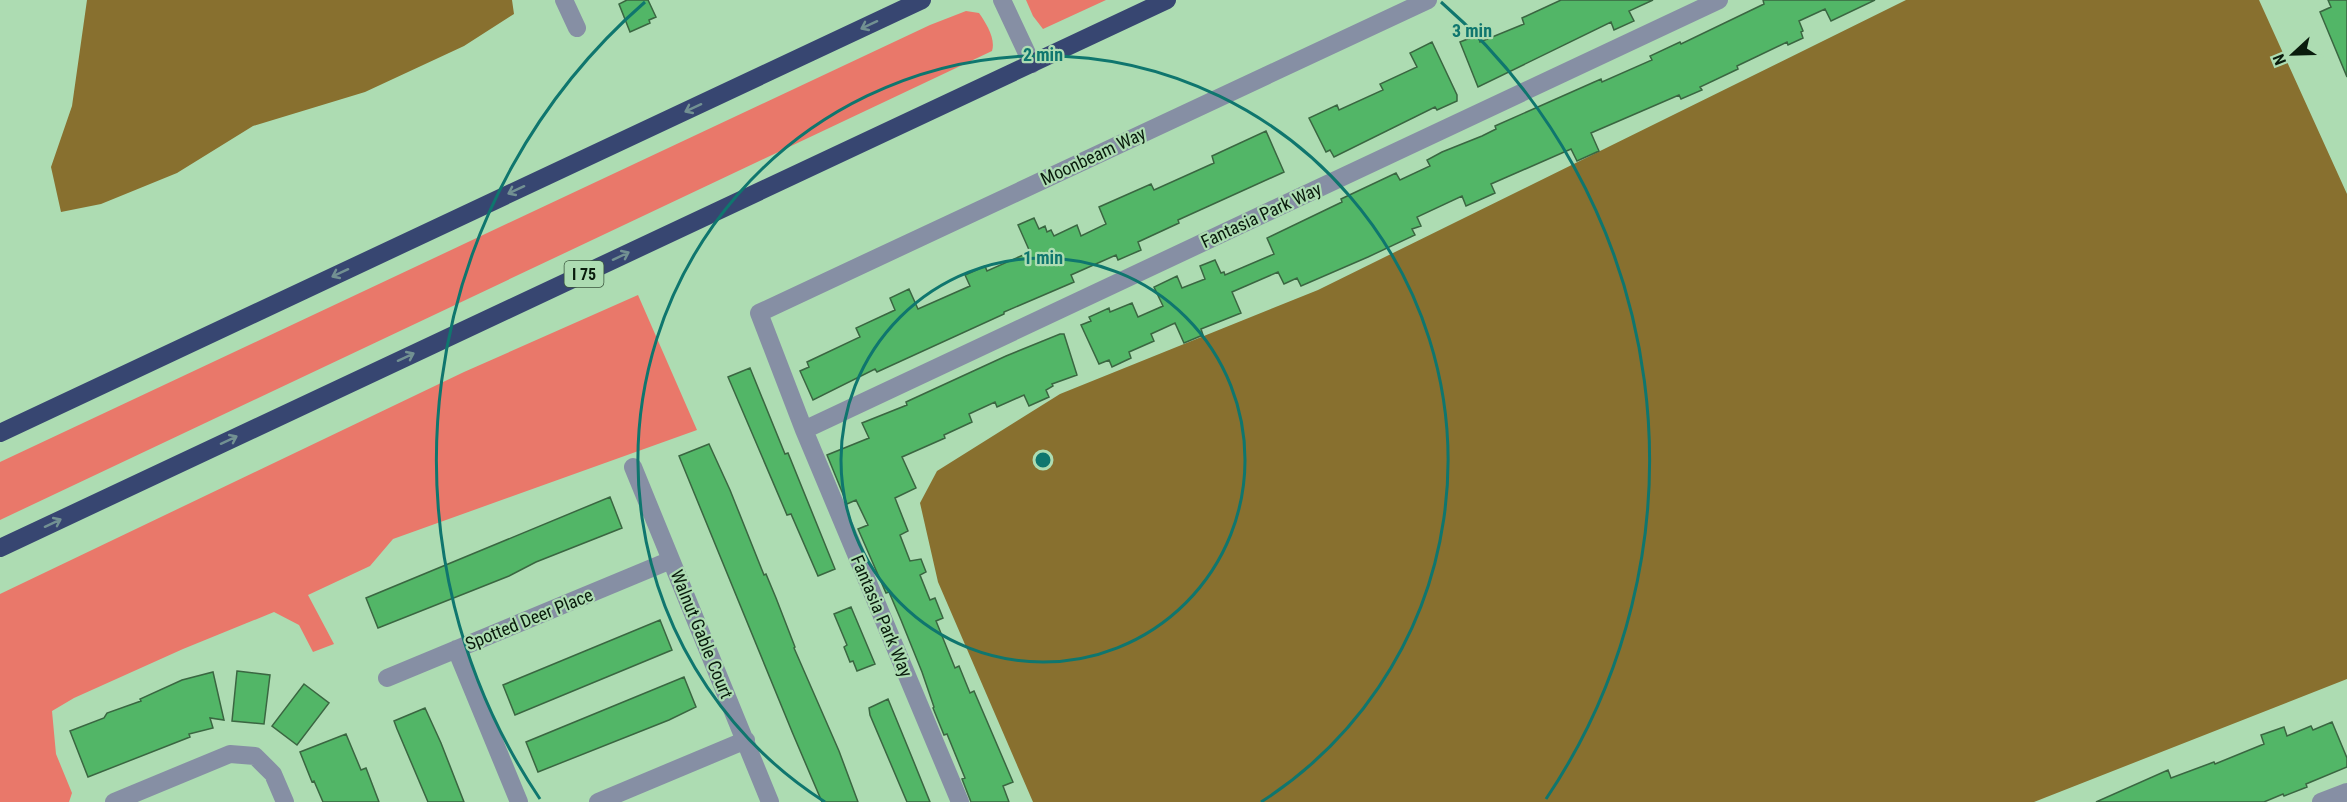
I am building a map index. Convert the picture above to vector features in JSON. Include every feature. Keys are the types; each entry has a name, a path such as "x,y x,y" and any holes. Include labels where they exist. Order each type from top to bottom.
{"highway":[{"path":"0,433 922,0"},
{"name":"I 75","path":"0,548 1167,0"}],"street":[{"path":"564,0 577,28"},
{"path":"1002,0 1032,64"},
{"name":"Moonbeam Way","path":"759,313 1428,0"},
{"name":"Fantasia Park Way","path":"804,430 1719,0"},
{"name":"Fantasia Park Way","path":"759,313 804,430 960,802"},
{"name":"Walnut Gable Court","path":"633,467 770,802"},
{"name":"Spotted Deer Place","path":"387,678 671,560"},
{"path":"456,649 519,802"},
{"path":"597,802 746,740"},
{"path":"114,802 230,754 255,756 273,774 285,802"},
{"path":"2321,802 2347,792"}],"shaded area":[{"path":"87,0 512,0 514,14 464,46 365,92 253,126 177,173 101,204 61,212 51,167 72,106"},
{"path":"1026,0 1106,0 1043,29 1033,16"},
{"path":"1906,0 2259,0 2347,194 2347,679 2034,802 1033,802 938,582 920,503 937,471 1060,394 1318,290"},
{"path":"966,11 979,13 982,17 991,36 992,51 0,520 0,462 930,25"},
{"path":"638,295 697,430 393,539 370,566 308,595 334,644 313,652 299,625 274,612 183,649 74,698 52,711 56,754 72,793 69,802 0,802 0,594 464,372"}],"building":[{"path":"627,0 648,0 656,17 649,20 650,23 630,32 619,4"},
{"path":"1561,0 1653,0 1629,11 1634,21 1614,30 1611,22 1478,87 1460,42 1478,35 1480,42 1524,24 1522,18"},
{"path":"1763,0 1875,0 1831,21 1825,9 1799,21 1803,38 1788,45 1787,42 1737,66 1738,69 1700,87 1702,90 1681,99 1679,95 1591,133 1599,151 1577,161 1571,149 1491,184 1495,193 1466,206 1462,196 1417,217 1421,226 1412,229 1415,235 1301,286 1297,278 1284,284 1278,272 1232,292 1241,313 1201,329 1203,335 1184,343 1175,323 1151,334 1154,341 1129,352 1131,358 1112,367 1109,360 1099,364 1081,325 1091,321 1089,317 1109,308 1110,312 1132,303 1138,317 1163,306 1154,287 1177,276 1182,288 1205,279 1200,266 1215,260 1221,273 1224,272 1225,275 1274,254 1267,238 1342,202 1341,199 1396,173 1400,180 1430,166 1427,160 1442,152 1482,136 1496,129 1495,126 1601,79 1602,82 1652,60 1650,56 1680,42 1681,44 1764,4"},
{"path":"2328,0 2347,0 2347,77 2320,12 2331,7"},
{"path":"1432,42 1457,95 1457,101 1437,110 1435,107 1334,157 1330,150 1326,152 1309,118 1337,105 1339,110 1383,90 1380,84 1417,67 1410,53"},
{"path":"1266,131 1284,172 1178,220 1179,223 1138,242 1141,250 1118,260 1116,255 1071,275 1074,282 1004,312 1004,314 877,372 875,369 813,400 800,371 809,367 807,362 860,337 856,328 895,310 890,298 909,289 918,309 970,286 965,275 985,266 987,271 1030,252 1018,225 1034,218 1039,229 1045,226 1047,232 1051,230 1054,236 1077,225 1081,236 1106,224 1099,207 1151,184 1154,190 1214,163 1212,156"},
{"path":"1064,334 1077,375 1052,384 1053,386 1046,390 1049,397 1029,406 1024,395 997,407 995,402 969,414 972,422 944,435 945,438 902,457 916,488 895,498 908,531 900,535 910,561 921,559 926,572 920,575 930,600 935,598 943,618 936,621 955,668 959,666 970,693 974,691 1013,782 1003,786 1009,802 971,802 962,779 965,778 947,734 944,735 933,708 922,672 901,620 889,592 886,593 858,529 868,525 856,500 847,504 827,455 869,438 862,423 907,405 906,402 1006,356"},
{"path":"750,368 785,454 788,453 835,569 818,576 791,514 787,515 728,377"},
{"path":"709,444 764,575 766,574 776,598 794,648 839,751 858,802 822,802 793,734 679,456"},
{"path":"610,497 622,528 378,628 366,598"},
{"path":"851,607 875,664 857,671 853,661 850,662 844,647 847,645 834,614"},
{"path":"660,620 672,650 515,715 503,685"},
{"path":"237,671 270,675 264,724 232,721"},
{"path":"213,672 224,720 210,718 213,728 189,734 190,737 88,777 70,731 104,718 107,713 141,701 140,699 182,680"},
{"path":"684,677 696,707 538,772 526,742"},
{"path":"304,684 329,703 297,745 272,726"},
{"path":"888,699 930,802 907,802 870,715 869,708"},
{"path":"425,708 464,802 428,802 397,729 394,721"},
{"path":"2332,722 2347,758 2347,767 2284,796 2283,794 2264,802 2096,802 2168,770 2171,778 2214,762 2215,764 2264,744 2261,735 2284,727 2287,736 2311,726 2313,730"},
{"path":"346,734 361,770 366,768 379,802 323,802 314,781 312,782 300,752"}]}
